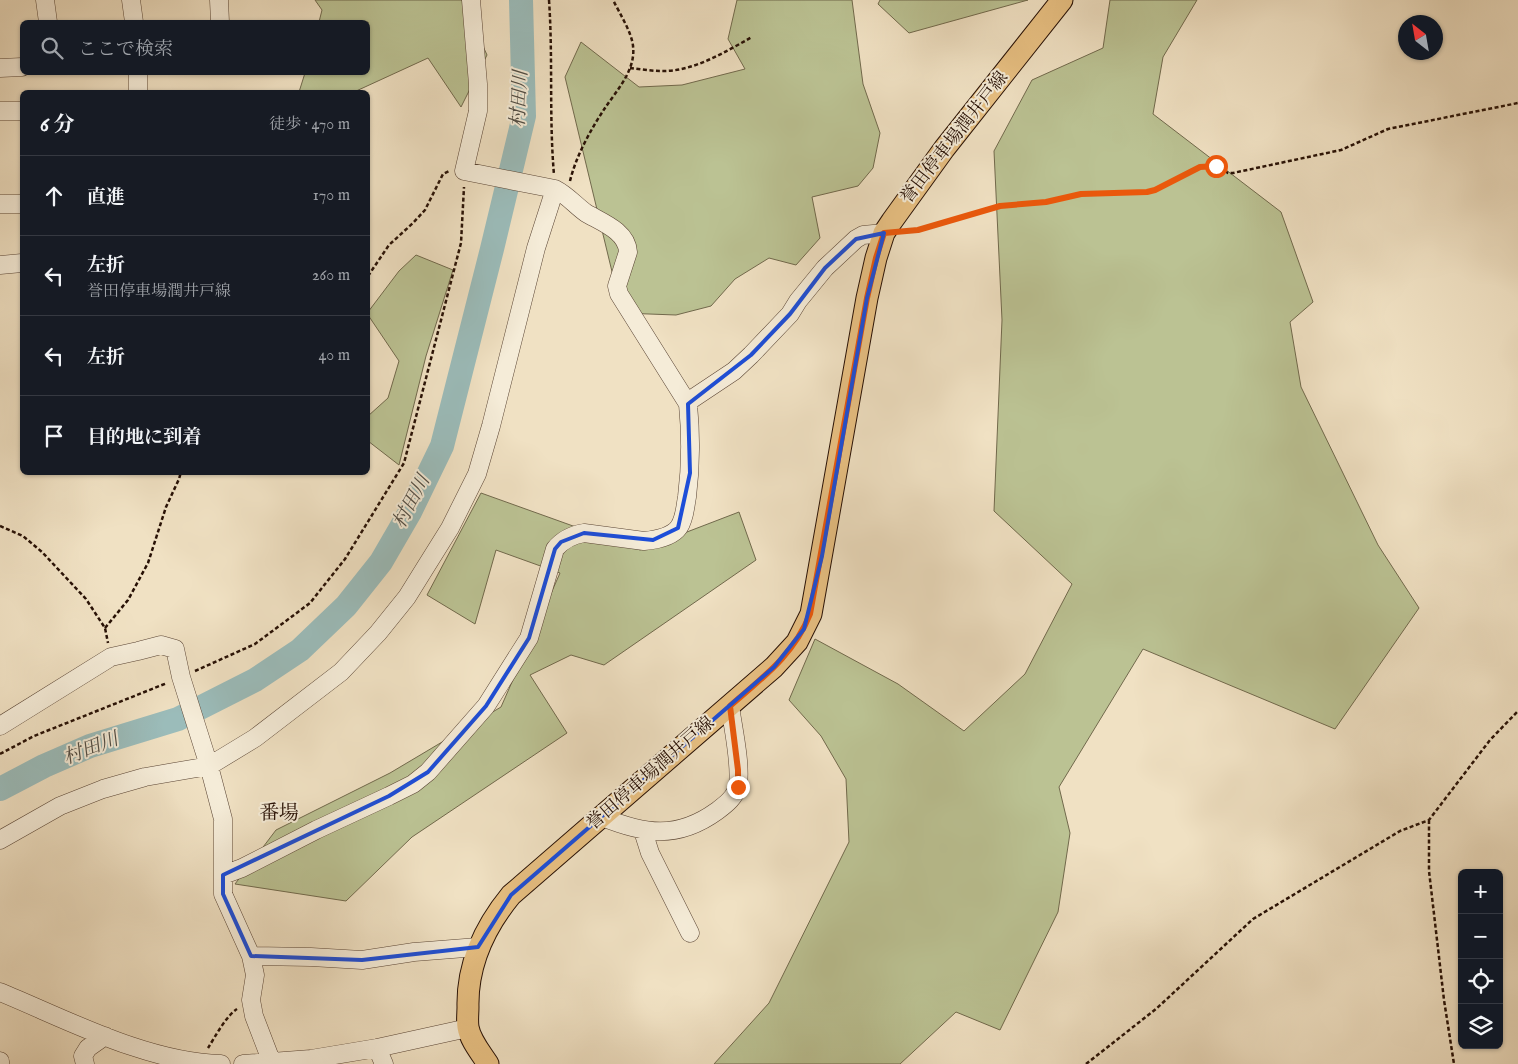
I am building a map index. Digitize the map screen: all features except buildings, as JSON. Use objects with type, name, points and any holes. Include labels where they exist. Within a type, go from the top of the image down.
[{"type":"main road","name":"誉田停車場潤井戸線","points":[[488,1064],[474,1042],[468,1028],[469,977],[478,947],[500,909],[511,895],[774,667],[797,642],[810,614],[867,298],[884,233],[927,172],[1062,0]]},
{"type":"street","points":[[45,0],[48,20]]},
{"type":"street","points":[[131,0],[134,20]]},
{"type":"street","points":[[219,0],[220,20]]},
{"type":"street","points":[[223,875],[242,868],[413,784],[428,772],[486,706],[529,638],[555,549],[561,542],[575,534],[584,532],[644,542],[666,536],[678,528],[684,515],[690,473],[691,437],[688,404],[619,294],[617,286],[628,247],[620,235],[609,226],[585,212],[560,192],[464,171],[478,110],[478,84],[471,0]]},
{"type":"street","points":[[0,68],[20,67]]},
{"type":"street","points":[[138,75],[138,90]]},
{"type":"street","points":[[0,111],[20,111]]},
{"type":"street","points":[[0,840],[60,806],[103,789],[145,777],[209,766],[256,738],[341,672],[378,633],[406,597],[450,528],[477,474],[536,248],[560,192]]},
{"type":"street","points":[[0,204],[20,204]]},
{"type":"street","points":[[688,404],[692,398],[734,371],[751,355],[790,314],[798,301],[825,268],[856,239],[870,234],[884,233]]},
{"type":"street","points":[[0,265],[20,263]]},
{"type":"street","points":[[0,726],[111,656],[138,652],[161,644],[175,649],[181,677],[209,766],[223,819],[223,894],[251,956],[255,975],[251,1000],[260,1063]]},
{"type":"street","points":[[602,817],[643,831],[659,832],[690,826],[707,819],[726,805],[738,787],[738,770],[730,706]]},
{"type":"street","points":[[643,831],[650,853],[690,933]]},
{"type":"street","points":[[251,956],[362,960],[414,952],[478,947]]},
{"type":"street","points":[[0,992],[105,1036],[147,1051],[198,1062],[221,1064]]},
{"type":"street","points":[[242,1064],[311,1059],[377,1048],[468,1028]]},
{"type":"street","points":[[85,1064],[83,1056],[86,1051],[105,1036]]},
{"type":"street","points":[[377,1048],[384,1064]]},
{"type":"path","points":[[549,0],[551,37],[550,134],[560,192]]},
{"type":"path","points":[[560,192],[591,131],[620,88],[630,68],[634,44],[613,0]]},
{"type":"path","points":[[630,68],[662,71],[676,70],[721,55],[752,37]]},
{"type":"path","points":[[884,233],[918,230],[1000,206],[1046,202],[1081,194],[1147,192],[1155,190],[1200,167],[1216,166],[1228,173],[1233,173],[1341,150],[1388,129],[1518,103]]},
{"type":"path","points":[[0,754],[34,736],[181,677],[255,644],[310,602],[345,559],[404,463],[461,243],[464,171],[450,170],[443,174],[425,210],[389,245],[370,273]]},
{"type":"path","points":[[105,628],[128,600],[148,564],[166,507],[180,475]]},
{"type":"path","points":[[0,526],[22,536],[42,552],[86,599],[105,628],[111,656]]},
{"type":"path","points":[[1086,1064],[1156,1009],[1253,920],[1400,831],[1429,820],[1490,740],[1518,711]]},
{"type":"path","points":[[1429,820],[1429,871],[1444,1000],[1454,1064]]},
{"type":"path","points":[[198,1062],[218,1031],[234,1011],[251,1000]]},
{"type":"highlighted area","points":[[884,233],[867,298],[822,556],[804,629],[774,667],[511,895],[478,947],[362,960],[251,956],[223,894],[223,875],[389,796],[428,772],[486,706],[529,638],[555,549],[561,542],[584,533],[653,540],[678,528],[690,473],[688,404],[751,355],[790,314],[825,268],[856,239]]},
{"type":"green space","points":[[315,0],[462,0],[487,55],[461,107],[428,58],[358,90],[300,90],[304,75],[370,75],[370,20],[320,20],[322,10]]},
{"type":"green space","points":[[737,0],[852,0],[863,84],[880,133],[873,168],[858,186],[812,197],[820,238],[796,265],[769,258],[735,279],[711,306],[676,315],[622,313],[565,77],[581,42],[639,87],[682,85],[745,69],[728,39]]},
{"type":"green space","points":[[880,0],[1028,0],[909,33],[878,4]]},
{"type":"green space","points":[[1110,0],[1197,0],[1163,57],[1153,114],[1281,212],[1313,302],[1290,322],[1301,387],[1378,545],[1419,608],[1335,729],[1143,649],[1059,787],[1070,833],[1058,912],[1000,1030],[956,1012],[900,1064],[714,1064],[769,1003],[849,842],[846,779],[821,736],[789,700],[815,639],[898,684],[964,731],[1025,674],[1072,584],[994,511],[1002,320],[994,151],[1032,80],[1103,48]]},
{"type":"green space","points":[[416,255],[453,270],[426,356],[399,465],[370,443],[370,414],[388,398],[399,361],[370,318],[370,309],[399,271]]},
{"type":"green space","points":[[481,493],[640,550],[739,512],[756,560],[604,665],[571,655],[530,675],[567,733],[412,837],[346,901],[235,884],[276,830],[390,773],[501,707],[560,573],[496,550],[475,624],[427,595]]},
{"type":"waterway","name":"村田川","points":[[0,789],[44,766],[90,746],[178,719],[255,680],[300,650],[346,606],[381,562],[410,512],[442,446],[492,249],[524,116],[521,0]]},
{"type":"district","name":"番場","points":[[279,813]]},
{"type":"route","points":[[738,787],[738,770],[730,706],[774,667],[797,642],[810,614],[822,556],[867,298],[884,233],[918,230],[993,207],[1046,202],[1081,194],[1147,192],[1155,190],[1200,167],[1216,166]]}]
